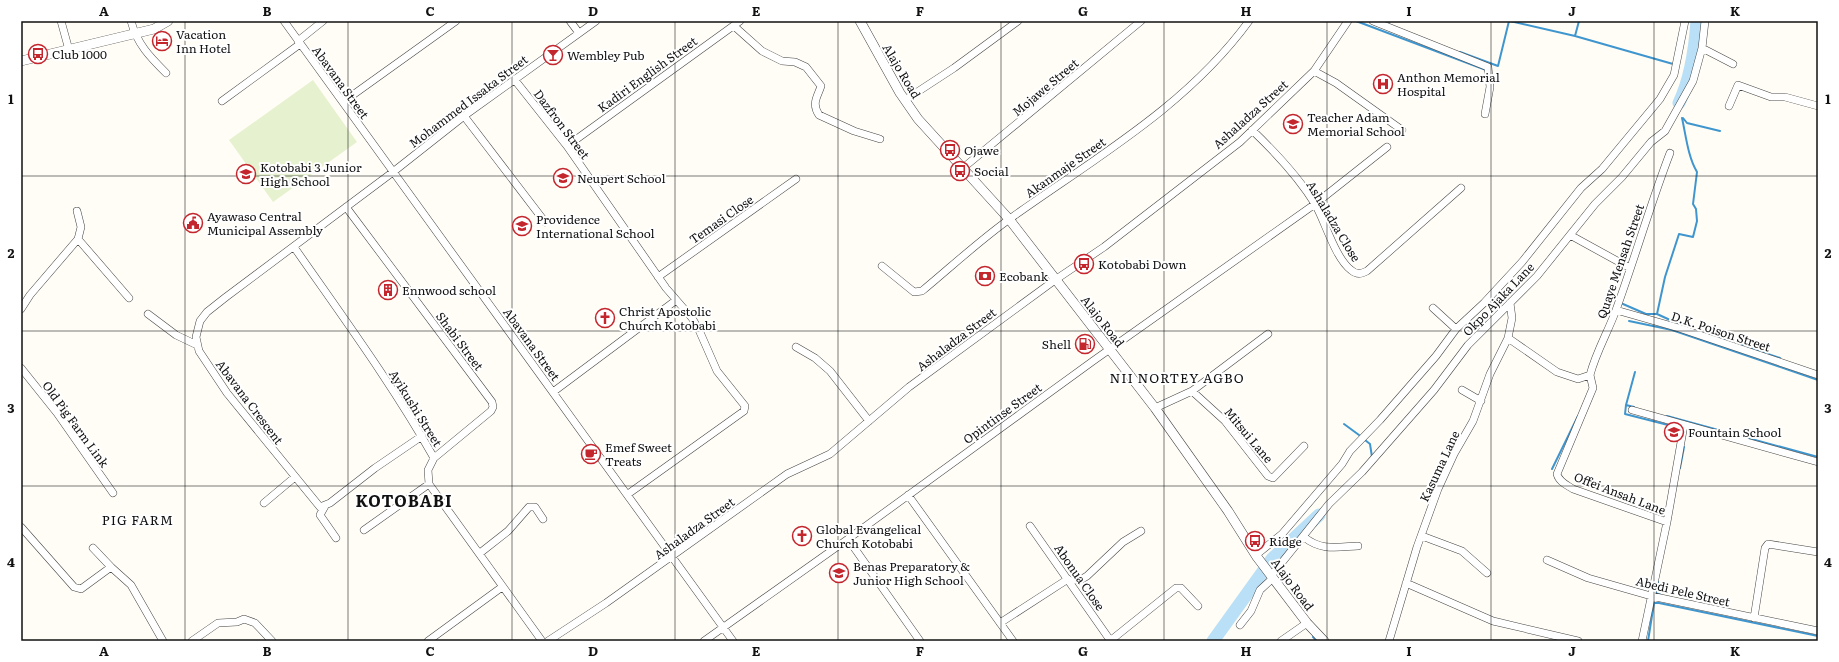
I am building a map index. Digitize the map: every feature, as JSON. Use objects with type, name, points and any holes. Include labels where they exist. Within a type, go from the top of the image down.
[{"type":"street","points":[[61,21],[70,50]]},
{"type":"street","points":[[131,21],[134,34],[143,49],[166,73]]},
{"type":"street","points":[[21,61],[154,29],[168,21]]},
{"type":"street","name":"Abavana Street","points":[[284,21],[733,641]]},
{"type":"street","points":[[222,101],[299,42],[323,21]]},
{"type":"street","points":[[343,102],[456,21]]},
{"type":"street","points":[[570,21],[579,33]]},
{"type":"street","name":"Mohammed Issaka Street","points":[[393,172],[464,116],[596,21]]},
{"type":"street","name":"Kadiri English Street","points":[[567,146],[740,21]]},
{"type":"street","name":"Alajo Road","points":[[860,21],[905,100],[932,137],[963,168],[1009,219],[1155,408],[1228,511],[1256,556],[1307,623],[1324,641]]},
{"type":"street","points":[[905,100],[954,68],[1018,21]]},
{"type":"street","name":"Mojawe Street","points":[[963,168],[1141,21]]},
{"type":"street","name":"Akanmaje Street","points":[[882,266],[914,292],[922,291],[1009,219],[1150,121],[1201,76],[1230,45],[1248,21]]},
{"type":"street","name":"Ashaladza Street","points":[[548,641],[672,557],[787,474],[830,454],[909,387],[1055,280],[1110,242],[1240,142],[1314,71],[1348,21]]},
{"type":"street","points":[[1373,21],[1488,67],[1490,87],[1485,114]]},
{"type":"street","points":[[1256,556],[1282,534],[1342,464],[1350,451],[1380,420],[1436,356],[1456,329],[1522,262],[1581,188],[1602,169],[1660,99],[1674,75],[1685,21]]},
{"type":"street","name":"Okpo Ajaka Lane","points":[[1240,625],[1251,611],[1258,593],[1329,504],[1362,472],[1434,390],[1468,345],[1538,276],[1595,204],[1622,177],[1651,142],[1665,131],[1693,81],[1702,48],[1706,21]]},
{"type":"street","points":[[734,26],[757,48],[782,61],[795,62],[806,66],[820,82],[821,88],[816,95],[819,115],[854,131],[880,138]]},
{"type":"street","points":[[1702,48],[1733,64]]},
{"type":"street","points":[[1314,71],[1336,84],[1402,130]]},
{"type":"street","name":"Dazfron Street","points":[[514,79],[567,146],[675,301],[692,318],[699,330],[717,371],[744,403],[744,411],[628,494]]},
{"type":"street","points":[[1729,106],[1738,86],[1771,97],[1785,97],[1818,106]]},
{"type":"street","points":[[464,116],[546,222]]},
{"type":"street","name":"Ashaladza Close","points":[[1252,130],[1281,158],[1315,204],[1346,265],[1357,274],[1362,274],[1367,271],[1460,188]]},
{"type":"street","name":"Opintinse Street","points":[[704,641],[1315,204],[1387,147]]},
{"type":"street","name":"Quaye Mensah Street","points":[[1590,375],[1616,310],[1670,153]]},
{"type":"street","points":[[148,314],[176,334],[197,345],[197,329],[200,321],[207,312],[393,172]]},
{"type":"street","name":"Temasi Close","points":[[658,277],[796,179]]},
{"type":"street","name":"Shabi Street","points":[[346,207],[492,402],[493,407],[491,411],[434,458]]},
{"type":"street","points":[[21,309],[30,295],[78,239],[81,227],[77,211]]},
{"type":"street","points":[[1570,235],[1630,268]]},
{"type":"street","points":[[78,239],[129,298]]},
{"type":"street","name":"Ayikushi Street","points":[[294,247],[389,383],[422,436],[434,458],[428,470],[429,484]]},
{"type":"street","points":[[553,392],[675,301]]},
{"type":"street","name":"Kasuma Lane","points":[[1389,641],[1406,583],[1438,489],[1457,448],[1474,421],[1490,374],[1508,338],[1512,318],[1510,303]]},
{"type":"street","points":[[1433,308],[1456,329]]},
{"type":"street","name":"D.K. Poison Street","points":[[1616,310],[1679,328],[1818,375]]},
{"type":"street","points":[[1155,408],[1192,391],[1268,334]]},
{"type":"street","points":[[1508,338],[1557,372],[1578,378],[1590,375]]},
{"type":"street","name":"Abavana Crescent","points":[[197,345],[227,393],[320,506],[325,506]]},
{"type":"street","points":[[796,347],[815,358],[830,371],[870,421]]},
{"type":"street","name":"Old Pig Farm Link","points":[[21,368],[57,413],[112,493]]},
{"type":"street","name":"Offei Ansah Lane","points":[[1590,375],[1593,388],[1557,474],[1558,477],[1561,481],[1574,489],[1667,522]]},
{"type":"street","points":[[1462,390],[1481,401]]},
{"type":"street","name":"Mitsui Lane","points":[[1192,391],[1225,421],[1268,476],[1273,478],[1304,446]]},
{"type":"street","points":[[1632,410],[1818,462]]},
{"type":"street","points":[[1642,641],[1667,522],[1684,425]]},
{"type":"street","points":[[336,538],[320,514],[325,506],[375,468],[422,436]]},
{"type":"street","points":[[264,503],[295,477]]},
{"type":"street","points":[[364,530],[429,484],[542,641]]},
{"type":"street","points":[[908,495],[1013,641]]},
{"type":"street","points":[[480,553],[508,531],[529,506],[535,507],[543,519]]},
{"type":"street","name":"Abonua Close","points":[[1030,526],[1110,641]]},
{"type":"street","points":[[21,527],[74,587],[81,589],[111,567]]},
{"type":"street","points":[[1000,622],[1069,580],[1082,579],[1087,576],[1123,542],[1141,531]]},
{"type":"street","points":[[1422,536],[1462,551],[1487,573]]},
{"type":"street","points":[[1304,537],[1314,545],[1323,547],[1358,546]]},
{"type":"street","points":[[848,539],[920,641]]},
{"type":"street","points":[[1754,618],[1765,548],[1768,544],[1818,552]]},
{"type":"street","points":[[93,548],[131,586],[163,641]]},
{"type":"street","name":"Abedi Pele Street","points":[[1547,560],[1588,578],[1651,596],[1818,631]]},
{"type":"street","points":[[1406,583],[1493,621],[1578,641]]},
{"type":"street","points":[[428,641],[502,587]]},
{"type":"street","points":[[1110,641],[1176,588],[1181,588],[1198,606]]},
{"type":"street","points":[[192,641],[218,623],[237,622],[244,619],[255,623],[272,641]]},
{"type":"street","points":[[1281,641],[1307,623]]},
{"type":"green space","points":[[313,80],[357,142],[273,202],[229,140]]},
{"type":"waterway","points":[[1356,21],[1486,70]]},
{"type":"waterway","points":[[1460,52],[1498,66],[1509,21]]},
{"type":"waterway","points":[[1510,21],[1575,36]]},
{"type":"waterway","points":[[1579,21],[1575,36],[1673,64]]},
{"type":"waterway","points":[[1679,103],[1687,84],[1692,63],[1697,21]]},
{"type":"waterway","points":[[1657,314],[1665,277],[1679,234],[1693,237],[1697,221],[1696,209],[1693,204],[1697,172],[1689,153],[1682,118]]},
{"type":"waterway","points":[[1683,118],[1687,123],[1720,131]]},
{"type":"waterway","points":[[1623,304],[1646,314],[1657,314],[1681,325]]},
{"type":"waterway","points":[[1629,321],[1672,330],[1818,380]]},
{"type":"waterway","points":[[1706,333],[1728,341]]},
{"type":"waterway","points":[[1738,344],[1780,358]]},
{"type":"waterway","points":[[1635,372],[1625,414],[1672,426]]},
{"type":"waterway","points":[[1626,405],[1634,407]]},
{"type":"waterway","points":[[1552,469],[1578,416]]},
{"type":"waterway","points":[[1667,416],[1818,457]]},
{"type":"waterway","points":[[1344,424],[1359,435]]},
{"type":"waterway","points":[[1365,440],[1370,444],[1372,457]]},
{"type":"waterway","points":[[1680,468],[1684,447]]},
{"type":"waterway","points":[[1213,641],[1272,559],[1319,515]]},
{"type":"waterway","points":[[1658,582],[1656,593],[1661,595]]},
{"type":"waterway","points":[[1648,641],[1654,603],[1818,636]]},
{"type":"waterway","points":[[1313,637],[1317,641]]},
{"type":"place","name":"Vacation Inn Hotel","points":[[162,41]]},
{"type":"place","name":"Club 1000","points":[[38,54]]},
{"type":"place","name":"Wembley Pub","points":[[553,55]]},
{"type":"place","name":"Anthon Memorial Hospital","points":[[1383,84]]},
{"type":"place","name":"Teacher Adam Memorial School","points":[[1293,124]]},
{"type":"place","name":"Ojawe","points":[[950,150]]},
{"type":"place","name":"Social","points":[[960,171]]},
{"type":"place","name":"Kotobabi 3 Junior High School","points":[[246,174]]},
{"type":"place","name":"Neupert School","points":[[563,178]]},
{"type":"place","name":"Ayawaso Central Municipal Assembly","points":[[193,223]]},
{"type":"place","name":"Providence International School","points":[[522,226]]},
{"type":"place","name":"Kotobabi Down","points":[[1084,264]]},
{"type":"place","name":"Ecobank","points":[[985,276]]},
{"type":"place","name":"Ennwood school","points":[[388,290]]},
{"type":"place","name":"Christ Apostolic Church Kotobabi","points":[[605,318]]},
{"type":"place","name":"Shell","points":[[1085,344]]},
{"type":"place","name":"Fountain School","points":[[1674,432]]},
{"type":"place","name":"Emef Sweet Treats","points":[[591,454]]},
{"type":"place","name":"Global Evangelical Church Kotobabi","points":[[802,536]]},
{"type":"place","name":"Ridge","points":[[1255,541]]},
{"type":"place","name":"Benas Preparatory & Junior High School","points":[[839,573]]},
{"type":"district","name":"NII NORTEY AGBO","points":[[1177,377]]},
{"type":"district","name":"KOTOBABI","points":[[404,500]]},
{"type":"district","name":"PIG FARM","points":[[138,519]]}]
